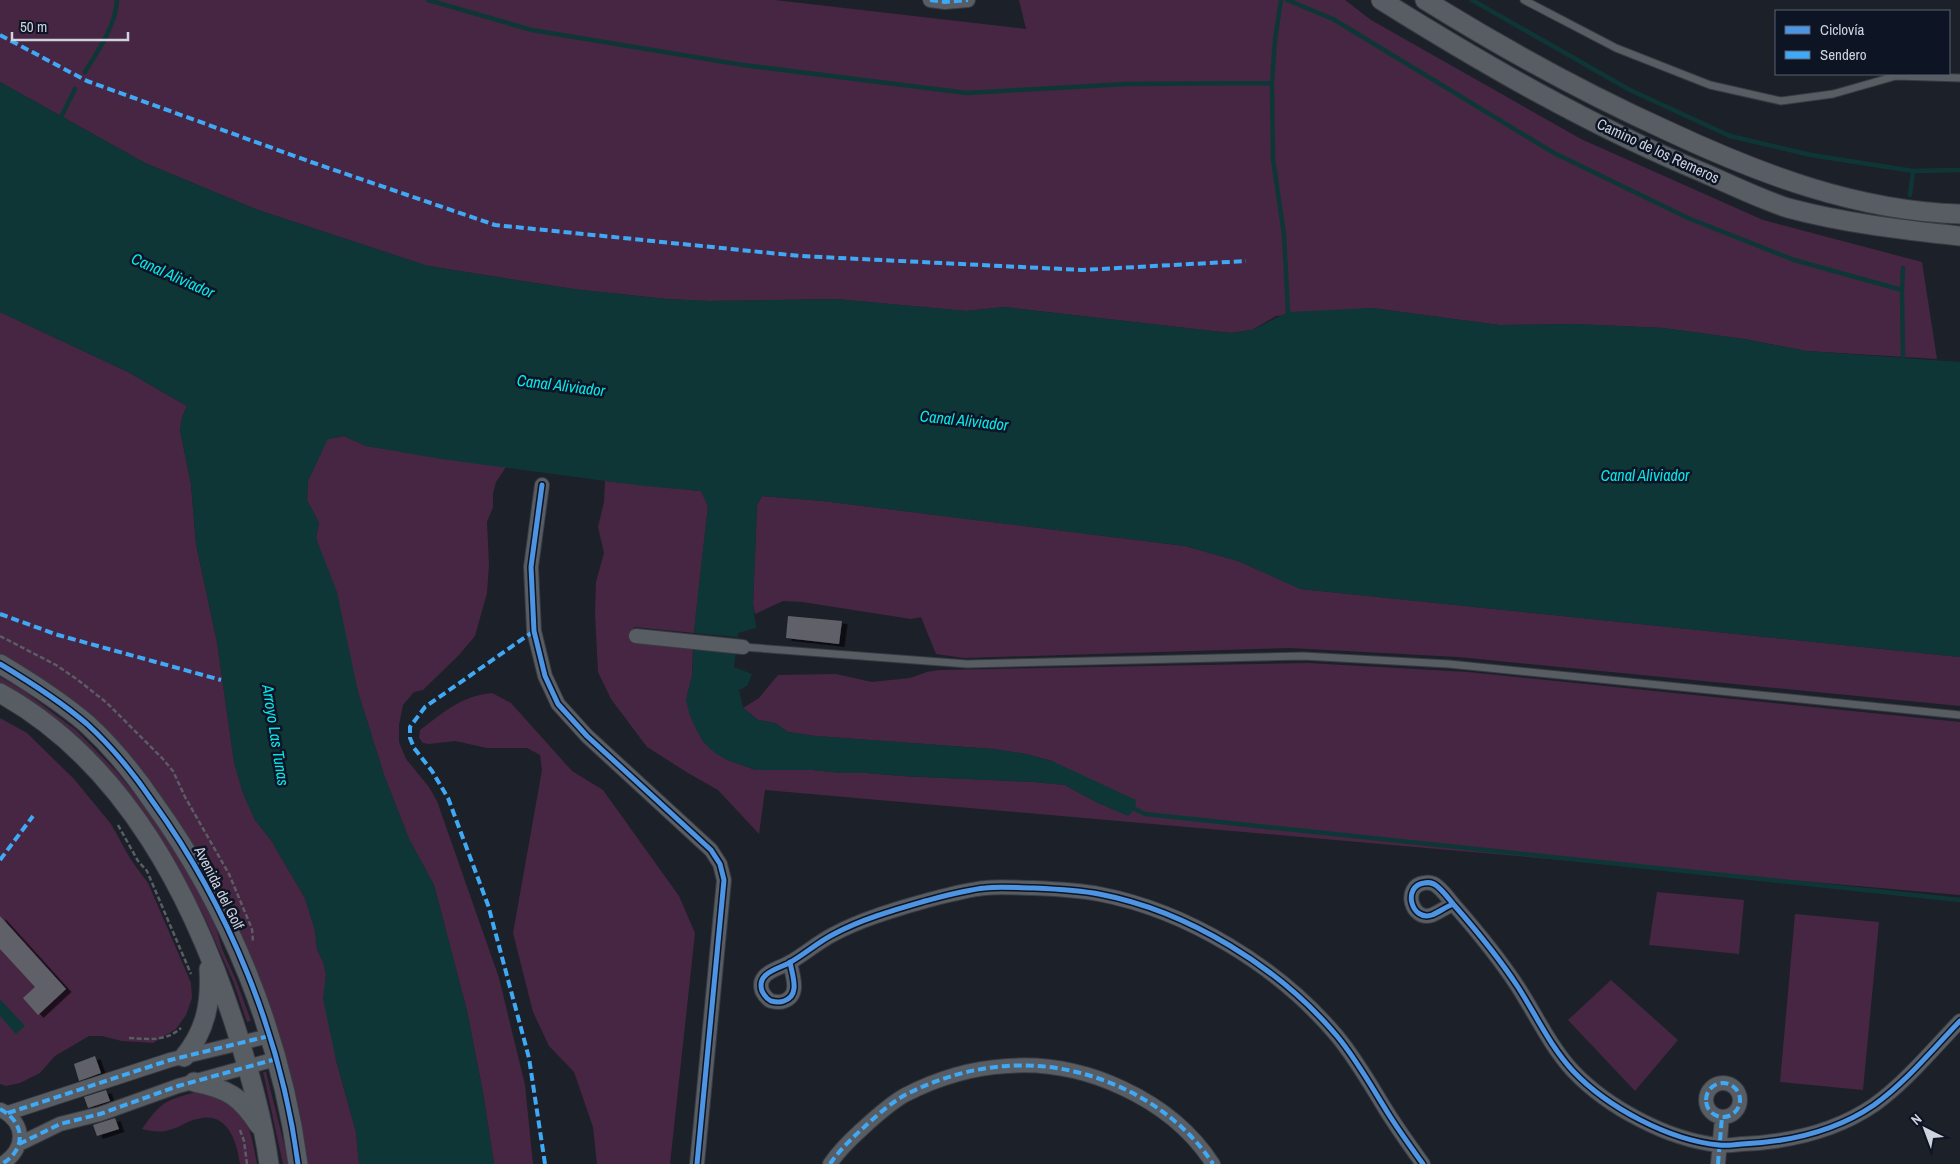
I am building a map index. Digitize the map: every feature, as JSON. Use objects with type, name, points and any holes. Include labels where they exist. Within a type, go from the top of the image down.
[{"type":"street","points":[[930,0],[946,2],[968,0]]},
{"type":"street","name":"Camino de los Remeros","points":[[1381,0],[1478,60],[1561,105],[1666,157],[1745,191],[1788,207],[1842,219],[1903,230],[1960,236]]},
{"type":"street","name":"Camino de los Remeros","points":[[1426,0],[1490,40],[1573,85],[1607,103],[1709,150],[1801,186],[1858,201],[1905,209],[1960,214]]},
{"type":"street","points":[[542,485],[531,576],[534,631],[545,676],[558,704],[587,736],[711,850],[720,864],[724,880],[697,1164]]},
{"type":"street","points":[[636,636],[743,647]]},
{"type":"street","name":"Avenida del Golf","points":[[0,664],[58,701],[88,725],[138,779],[189,855],[207,886],[255,995],[276,1059],[287,1104],[298,1164]]},
{"type":"street","points":[[0,693],[36,716],[102,774],[135,816],[163,860],[184,899],[207,950],[228,1005],[259,1111],[269,1164]]},
{"type":"street","points":[[790,962],[834,934],[864,920],[950,894],[985,888],[1077,891],[1100,895],[1162,912],[1250,958],[1275,977],[1320,1017],[1356,1060],[1400,1132],[1423,1164]]},
{"type":"street","points":[[1453,904],[1469,921],[1510,976],[1537,1022],[1572,1070],[1605,1100],[1659,1128],[1697,1141],[1720,1145],[1779,1141],[1828,1128],[1851,1118],[1893,1091],[1960,1021]]},
{"type":"street","points":[[184,1057],[195,1042],[204,1020],[210,993],[207,950]]},
{"type":"street","points":[[16,1153],[18,1127],[4,1111],[184,1057],[269,1036]]},
{"type":"street","points":[[2,1164],[60,1124],[100,1114],[178,1086],[276,1059]]},
{"type":"street","points":[[830,1164],[852,1138],[875,1117],[904,1096],[956,1075],[1007,1066],[1035,1066],[1065,1070],[1104,1080],[1132,1093],[1178,1123],[1196,1141],[1213,1164]]},
{"type":"street","points":[[194,1082],[213,1086],[238,1098],[263,1132]]},
{"type":"street","points":[[1718,1164],[1722,1117]]},
{"type":"lane","points":[[1524,0],[1616,48],[1710,85],[1781,101],[1834,94],[1896,76],[1960,78]]},
{"type":"lane","points":[[743,647],[967,664],[1312,656],[1449,664],[1960,715]]},
{"type":"path","points":[[116,823],[138,861],[147,871],[192,978]]},
{"type":"path","points":[[129,1038],[164,1039],[175,1034],[185,1024]]},
{"type":"path","points":[[238,1126],[244,1141],[247,1164]]},
{"type":"shaded area","points":[[0,0],[775,0],[1026,29],[1019,0],[1345,0],[1371,20],[1581,139],[1763,220],[1922,262],[1937,359],[1806,351],[1744,339],[1663,328],[1575,324],[1499,325],[1372,308],[1276,316],[1252,330],[1230,333],[1004,307],[966,311],[836,299],[709,301],[666,299],[573,289],[428,266],[258,210],[145,163],[0,82]]},
{"type":"shaded area","points":[[0,312],[128,372],[187,406],[180,430],[191,484],[196,544],[217,642],[234,762],[243,793],[255,820],[271,840],[305,898],[315,930],[317,949],[324,964],[326,975],[325,985],[336,1060],[356,1132],[359,1164],[308,1164],[291,1082],[277,1032],[243,939],[210,874],[187,835],[141,773],[0,657]]},
{"type":"shaded area","points":[[344,436],[366,446],[506,467],[496,482],[493,493],[493,507],[487,522],[489,565],[487,593],[475,636],[459,655],[423,690],[414,692],[403,705],[399,725],[399,742],[406,759],[429,787],[437,801],[499,978],[525,1085],[533,1164],[494,1164],[483,1093],[467,1011],[434,885],[409,839],[384,775],[358,692],[325,564],[316,538],[319,523],[307,500],[308,481],[327,439]]},
{"type":"shaded area","points":[[605,481],[701,491],[708,506],[694,633],[634,627],[632,642],[693,649],[692,676],[686,700],[727,760],[756,770],[813,770],[1065,785],[1098,803],[1128,815],[1052,761],[1026,754],[993,749],[815,736],[788,732],[775,723],[758,720],[743,708],[759,698],[778,675],[836,674],[872,682],[910,678],[939,670],[1308,663],[1468,672],[1960,722],[1960,895],[765,790],[759,834],[718,790],[647,747],[611,699],[598,672],[595,613],[596,582],[604,553],[598,527],[604,502]]},
{"type":"shaded area","points":[[762,496],[823,501],[1185,546],[1238,561],[1301,589],[1960,657],[1960,706],[1458,657],[1290,648],[964,658],[936,654],[921,617],[911,619],[802,602],[783,601],[755,614],[753,604],[757,505]]},
{"type":"shaded area","points":[[0,677],[24,691],[76,730],[117,772],[153,817],[211,909],[222,949],[251,1021],[247,1022],[233,981],[203,914],[147,822],[0,687]]},
{"type":"shaded area","points":[[492,693],[511,703],[572,771],[603,790],[679,896],[695,933],[670,1164],[597,1164],[593,1127],[574,1072],[549,1046],[533,1012],[513,933],[542,770],[540,755],[527,748],[487,748],[455,741],[429,744],[423,743],[419,738],[420,730],[453,706],[471,698]]},
{"type":"shaded area","points":[[0,718],[27,733],[74,779],[111,824],[131,860],[148,883],[191,983],[192,998],[186,1015],[176,1029],[153,1043],[89,1036],[55,1056],[40,1073],[20,1083],[6,1086],[0,1084]]},
{"type":"shaded area","points":[[1657,892],[1744,900],[1739,954],[1649,945]]},
{"type":"shaded area","points":[[1795,914],[1879,922],[1863,1090],[1780,1082]]},
{"type":"shaded area","points":[[1611,980],[1678,1040],[1635,1091],[1568,1020]]},
{"type":"shaded area","points":[[263,1072],[266,1072],[289,1164],[283,1164]]},
{"type":"shaded area","points":[[200,1091],[223,1098],[239,1110],[251,1135],[257,1164],[240,1164],[233,1137],[223,1123],[216,1119],[207,1117],[197,1119],[173,1129],[162,1131],[142,1129],[155,1112],[166,1102]]},
{"type":"water","name":"Canal Aliviador","points":[[0,82],[145,163],[258,210],[428,266],[573,289],[666,299],[709,301],[836,299],[966,311],[1004,307],[1230,333],[1252,330],[1288,312],[1372,308],[1499,325],[1575,324],[1663,328],[1744,339],[1806,351],[1960,362],[1960,657],[1300,589],[1238,561],[1185,546],[823,501],[762,496],[757,505],[753,604],[756,628],[738,633],[734,667],[752,674],[747,686],[739,690],[743,708],[758,720],[775,723],[788,732],[815,736],[993,749],[1026,754],[1052,761],[1136,800],[1135,809],[1128,816],[1098,803],[1065,785],[813,770],[756,770],[727,760],[715,753],[704,743],[690,716],[686,700],[692,676],[695,620],[708,506],[701,491],[644,486],[441,459],[366,446],[344,436],[328,439],[308,481],[307,500],[319,523],[316,538],[337,592],[358,692],[384,775],[409,839],[434,885],[467,1011],[483,1093],[494,1164],[359,1164],[356,1132],[336,1060],[323,999],[326,975],[324,964],[317,949],[315,930],[305,898],[271,840],[255,820],[243,793],[234,762],[217,642],[196,544],[191,484],[180,430],[187,406],[128,372],[0,312]]},
{"type":"water","points":[[0,999],[25,1026],[16,1034],[0,1016]]},
{"type":"pier","points":[[694,633],[737,637],[735,653],[693,649]]},
{"type":"building","points":[[788,616],[842,621],[839,644],[786,638]]},
{"type":"building","points":[[0,916],[66,989],[38,1015],[23,998],[35,987],[0,949]]},
{"type":"building","points":[[95,1056],[101,1073],[79,1081],[74,1064]]},
{"type":"building","points":[[106,1090],[110,1101],[88,1108],[84,1097]]},
{"type":"building","points":[[115,1118],[119,1129],[97,1136],[93,1125]]},
{"type":"waterway","points":[[85,72],[101,47],[110,28],[117,0]]},
{"type":"waterway","points":[[428,0],[532,30],[743,65],[967,93],[1126,84],[1272,83]]},
{"type":"waterway","points":[[1281,0],[1275,40],[1272,83],[1273,159],[1284,235],[1288,312]]},
{"type":"waterway","points":[[1287,0],[1333,19],[1554,153],[1688,218],[1794,260],[1902,290],[1903,357]]},
{"type":"waterway","points":[[1472,0],[1630,90],[1730,136],[1811,155],[1913,171],[1960,170]]},
{"type":"waterway","points":[[61,117],[75,89]]},
{"type":"waterway","points":[[1910,195],[1913,171]]},
{"type":"waterway","points":[[1902,290],[1903,268]]},
{"type":"waterway","points":[[1135,809],[1145,814],[1960,900]]},
{"type":"marked path","points":[[930,0],[945,2],[968,0]]},
{"type":"marked path","points":[[0,35],[87,81],[311,162],[495,225],[800,256],[1082,270],[1246,261]]},
{"type":"marked path","points":[[0,614],[58,635],[221,680]]},
{"type":"marked path","points":[[534,631],[425,707],[410,727],[410,738],[414,748],[432,771],[448,798],[488,905],[529,1058],[545,1164]]},
{"type":"marked path","points":[[0,860],[33,816]]},
{"type":"marked path","points":[[8,1113],[170,1060],[269,1036]]},
{"type":"marked path","points":[[19,1144],[60,1124],[100,1114],[178,1086],[276,1059]]},
{"type":"marked path","points":[[830,1164],[848,1142],[876,1116],[905,1095],[954,1075],[1007,1066],[1036,1066],[1066,1070],[1095,1077],[1123,1088],[1150,1103],[1174,1120],[1195,1141],[1213,1164]]},
{"type":"marked path","points":[[1723,1083],[1735,1088],[1740,1100],[1735,1112],[1723,1117],[1711,1112],[1706,1100],[1711,1088],[1723,1083]]},
{"type":"marked path","points":[[0,1109],[14,1121],[20,1136],[16,1151],[2,1164]]},
{"type":"marked path","points":[[1718,1164],[1722,1117]]},
{"type":"cycle path","points":[[542,485],[531,567],[534,631],[545,676],[558,704],[587,736],[711,850],[720,864],[724,880],[697,1164]]},
{"type":"cycle path","points":[[0,664],[56,700],[87,724],[114,751],[138,781],[180,842],[228,929],[248,974],[265,1020],[279,1068],[298,1164]]},
{"type":"cycle path","points":[[1453,904],[1432,915],[1425,916],[1414,909],[1411,896],[1413,890],[1424,883],[1433,884],[1442,891],[1479,934],[1495,955],[1518,987],[1557,1051],[1573,1071],[1587,1084],[1603,1097],[1640,1120],[1659,1129],[1699,1142],[1727,1145],[1777,1141],[1811,1134],[1844,1122],[1886,1096],[1960,1021]]},
{"type":"cycle path","points":[[790,962],[791,967],[794,984],[792,994],[782,1002],[771,1001],[762,991],[761,985],[762,980],[769,972],[789,963],[795,959],[801,956],[822,941],[845,929],[878,915],[925,901],[970,890],[1003,887],[1083,892],[1132,902],[1198,928],[1260,965],[1288,987],[1314,1011],[1344,1045],[1423,1164]]},
{"type":"water label","name":"Arroyo Las Tunas","points":[[276,735]]}]
